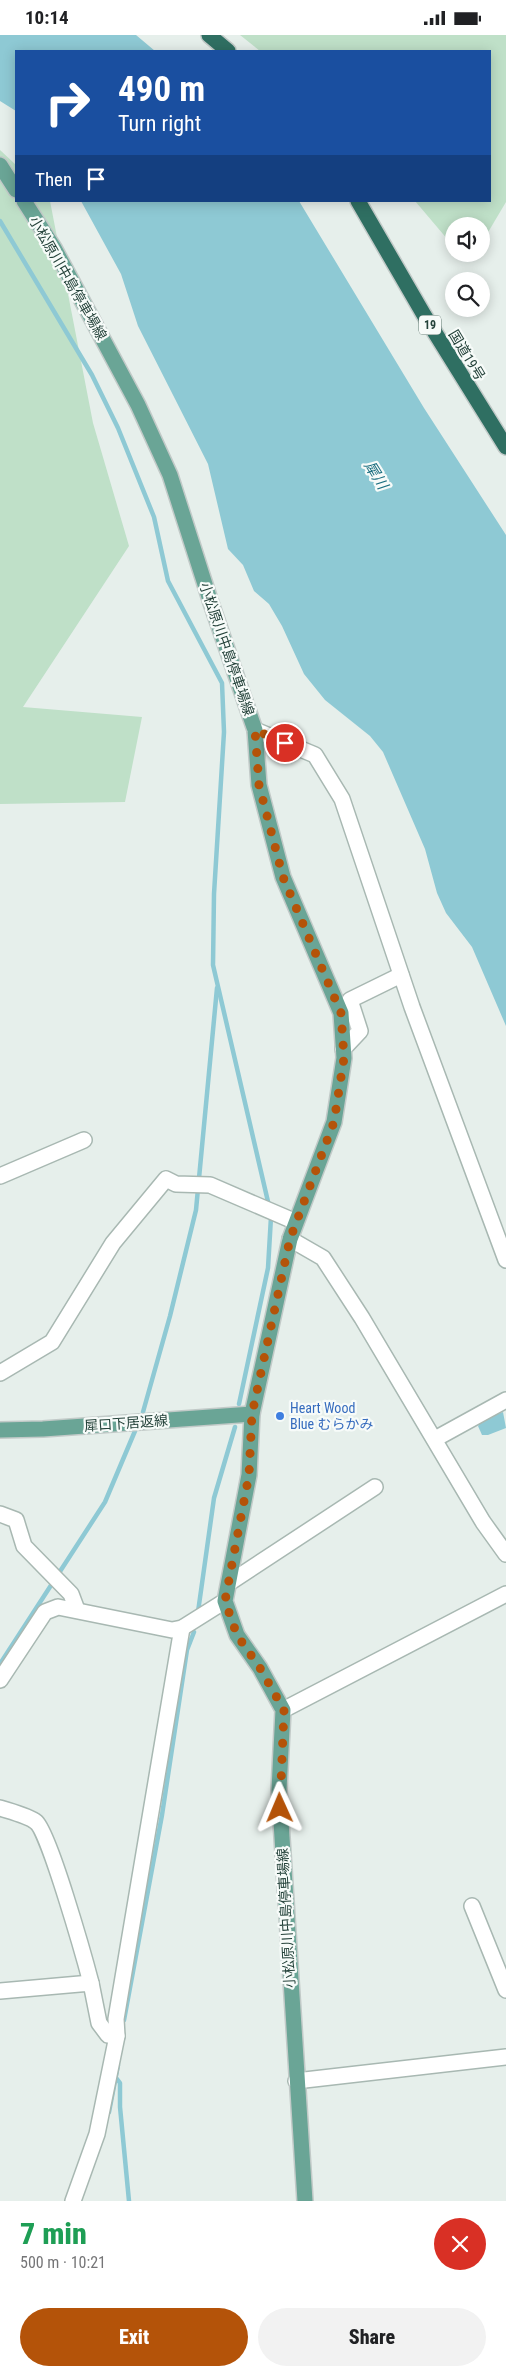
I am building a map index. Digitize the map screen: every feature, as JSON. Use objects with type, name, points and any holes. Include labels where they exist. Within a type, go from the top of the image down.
[{"type":"highway","points":[[209,35],[227,50]]},
{"type":"highway","name":"国道19号","points":[[359,202],[424,315],[506,447]]},
{"type":"main road","points":[[0,165],[15,188]]},
{"type":"main road","name":"小松原川中島停車場線","points":[[25,202],[54,248],[134,396],[170,475],[211,603],[255,730],[259,785],[283,877],[341,1013],[344,1058],[334,1122],[290,1239],[252,1414],[249,1475],[225,1601]]},
{"type":"main road","name":"犀口下居返線","points":[[0,1430],[43,1429],[252,1414]]},
{"type":"main road","points":[[225,1601],[237,1635],[260,1668],[284,1710]]},
{"type":"main road","name":"小松原川中島停車場線","points":[[284,1710],[279,1790],[305,2201]]},
{"type":"street","points":[[255,730],[316,755],[342,799],[401,975],[506,1260]]},
{"type":"street","points":[[343,1049],[360,1031],[350,1000],[401,975]]},
{"type":"street","points":[[0,1176],[84,1140]]},
{"type":"street","points":[[0,1373],[52,1341],[113,1243],[166,1179],[176,1184],[210,1185],[296,1222]]},
{"type":"street","points":[[290,1239],[323,1259],[362,1318],[483,1522],[506,1554]]},
{"type":"street","points":[[435,1439],[506,1400]]},
{"type":"street","points":[[229,1583],[375,1487]]},
{"type":"street","points":[[0,1514],[16,1520],[24,1546],[70,1594],[77,1610]]},
{"type":"street","points":[[284,1710],[506,1594]]},
{"type":"street","points":[[0,1680],[45,1612],[58,1607],[172,1629],[182,1628],[225,1601]]},
{"type":"street","points":[[73,2201],[97,2134],[117,2036],[116,2019],[182,1628]]},
{"type":"street","points":[[0,1808],[36,1822],[47,1839],[83,1953],[99,2023],[108,2035],[117,2036]]},
{"type":"street","points":[[472,1906],[506,1991]]},
{"type":"street","points":[[0,1991],[90,1983]]},
{"type":"street","points":[[296,2081],[506,2057]]},
{"type":"green space","points":[[240,35],[506,35],[506,202],[490,229],[490,217],[445,217],[445,236],[416,202],[491,202],[491,50],[259,50]]},
{"type":"green space","points":[[0,150],[15,164],[15,202],[50,202],[93,423],[129,546],[23,707],[142,717],[125,802],[0,804]]},
{"type":"water","points":[[0,35],[136,35],[154,50],[15,50],[15,110],[0,101]]},
{"type":"water","name":"犀川","points":[[82,202],[300,202],[424,408],[506,535],[506,1026],[472,947],[446,913],[437,893],[425,849],[383,752],[370,736],[325,700],[304,674],[282,626],[269,604],[254,591],[243,565],[228,549],[208,464],[138,326],[121,274]]},
{"type":"water","points":[[503,1412],[506,1428],[488,1435],[482,1435],[478,1426],[482,1420]]},
{"type":"waterway","points":[[0,221],[92,375],[118,428],[154,517],[168,581],[222,683],[224,732],[214,894],[213,965],[269,1206]]},
{"type":"waterway","points":[[143,1412],[170,1316],[196,1210],[217,988]]},
{"type":"waterway","points":[[239,1404],[268,1268],[271,1217]]},
{"type":"waterway","points":[[198,1612],[214,1498],[235,1427]]},
{"type":"waterway","points":[[0,1664],[105,1502],[135,1431]]},
{"type":"waterway","points":[[124,2020],[162,1815],[187,1650],[194,1632]]},
{"type":"waterway","points":[[109,2112],[118,2065]]},
{"type":"waterway","points":[[117,2079],[120,2083],[120,2107],[129,2201]]},
{"type":"place","name":"Heart Wood Blue むらかみ","points":[[280,1416]]},
{"type":"route","points":[[280,1808],[279,1790],[284,1710],[260,1668],[237,1635],[225,1601],[249,1475],[252,1414],[275,1317],[290,1239],[334,1122],[344,1058],[341,1013],[283,877],[259,785],[255,730],[285,743]]}]
